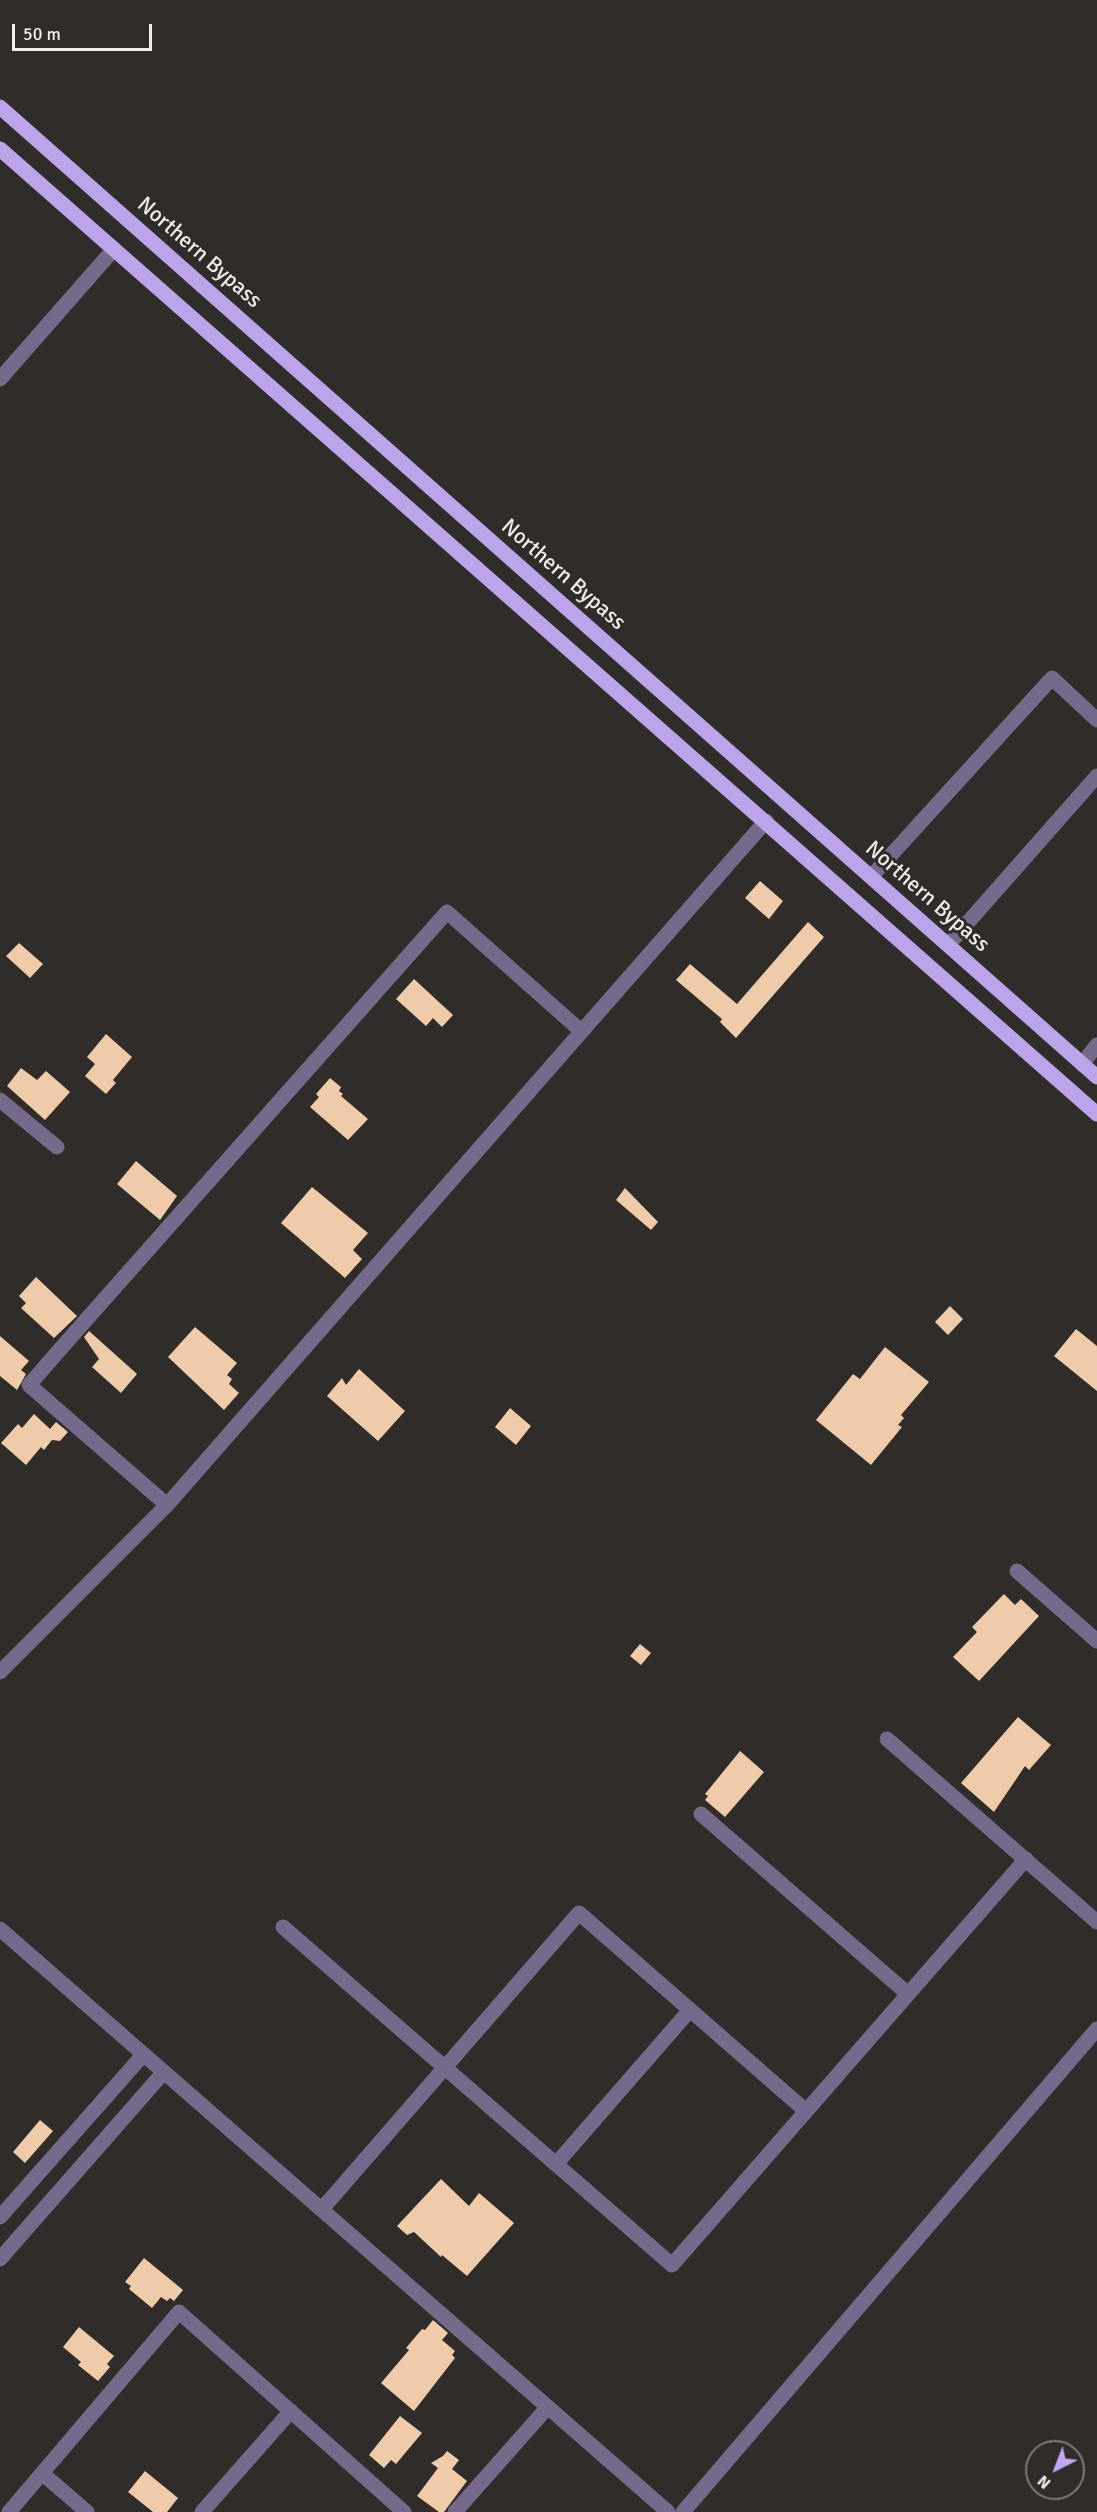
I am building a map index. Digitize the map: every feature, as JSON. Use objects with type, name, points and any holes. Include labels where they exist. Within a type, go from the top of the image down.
[{"type":"main road","name":"Northern Bypass","points":[[0,107],[1097,1077]]},
{"type":"main road","points":[[0,149],[1097,1113]]},
{"type":"street","points":[[0,379],[114,249]]},
{"type":"street","points":[[871,877],[1052,678],[1097,720]]},
{"type":"street","points":[[948,945],[1097,776]]},
{"type":"street","points":[[0,1672],[167,1505],[766,821]]},
{"type":"street","points":[[167,1505],[29,1384],[447,912],[581,1031]]},
{"type":"street","points":[[1082,1064],[1097,1045]]},
{"type":"street","points":[[0,1100],[57,1147]]},
{"type":"street","points":[[1017,1571],[1097,1641]]},
{"type":"street","points":[[887,1738],[1097,1922]]},
{"type":"street","points":[[701,1814],[908,1994]]},
{"type":"street","points":[[283,1927],[672,2265],[1026,1859]]},
{"type":"street","points":[[322,2209],[579,1913],[806,2111]]},
{"type":"street","points":[[0,1929],[668,2512]]},
{"type":"street","points":[[556,2164],[690,2010]]},
{"type":"street","points":[[683,2512],[1097,2029]]},
{"type":"street","points":[[0,2217],[143,2055]]},
{"type":"street","points":[[0,2259],[163,2073]]},
{"type":"street","points":[[9,2512],[179,2312],[404,2512]]},
{"type":"street","points":[[455,2512],[547,2408]]},
{"type":"street","points":[[202,2512],[291,2411]]},
{"type":"street","points":[[43,2474],[87,2512]]},
{"type":"building","points":[[760,881],[783,901],[769,919],[745,898]]},
{"type":"building","points":[[808,922],[824,937],[736,1038],[720,1022],[722,1019],[676,980],[690,964],[737,1004]]},
{"type":"building","points":[[19,943],[43,964],[30,978],[6,956]]},
{"type":"building","points":[[414,979],[453,1015],[442,1027],[433,1018],[426,1026],[396,999]]},
{"type":"building","points":[[106,1034],[132,1057],[113,1080],[116,1083],[106,1094],[85,1076],[95,1064],[87,1057]]},
{"type":"building","points":[[21,1068],[37,1080],[46,1071],[70,1092],[45,1120],[7,1086]]},
{"type":"building","points":[[330,1078],[341,1087],[339,1091],[343,1094],[341,1096],[368,1119],[348,1140],[310,1107],[319,1097],[316,1094]]},
{"type":"building","points":[[136,1161],[177,1196],[160,1220],[117,1184]]},
{"type":"building","points":[[312,1187],[368,1233],[353,1250],[362,1259],[345,1278],[281,1223]]},
{"type":"building","points":[[625,1188],[658,1222],[651,1230],[616,1200]]},
{"type":"building","points":[[36,1277],[77,1316],[54,1338],[21,1308],[26,1303],[19,1296]]},
{"type":"building","points":[[950,1306],[963,1319],[948,1335],[935,1322]]},
{"type":"building","points":[[195,1327],[237,1363],[227,1375],[232,1379],[229,1384],[239,1393],[224,1410],[168,1357]]},
{"type":"building","points":[[1076,1329],[1097,1346],[1097,1391],[1054,1356]]},
{"type":"building","points":[[89,1331],[137,1374],[121,1393],[92,1367],[99,1359],[84,1337]]},
{"type":"building","points":[[0,1336],[29,1361],[21,1370],[26,1374],[17,1390],[0,1376]]},
{"type":"building","points":[[885,1347],[929,1382],[901,1415],[904,1418],[898,1425],[902,1427],[871,1465],[816,1420],[853,1374],[860,1379]]},
{"type":"building","points":[[359,1369],[405,1411],[378,1441],[327,1396],[342,1378],[346,1385]]},
{"type":"building","points":[[510,1408],[531,1426],[516,1445],[495,1427]]},
{"type":"building","points":[[34,1414],[50,1429],[56,1422],[68,1432],[60,1441],[52,1440],[44,1450],[41,1447],[26,1465],[1,1443],[18,1424],[22,1428]]},
{"type":"building","points":[[1004,1594],[1015,1605],[1021,1599],[1039,1616],[979,1681],[953,1657],[977,1632],[972,1627]]},
{"type":"building","points":[[640,1644],[651,1653],[641,1665],[630,1656]]},
{"type":"building","points":[[1018,1717],[1051,1745],[1029,1770],[1025,1766],[994,1812],[961,1783]]},
{"type":"building","points":[[740,1751],[764,1772],[725,1817],[705,1800],[708,1796],[705,1794]]},
{"type":"building","points":[[40,2120],[53,2131],[25,2163],[13,2152]]},
{"type":"building","points":[[441,2179],[469,2206],[479,2193],[514,2223],[467,2276],[442,2255],[441,2257],[414,2232],[407,2235],[397,2226]]},
{"type":"building","points":[[144,2258],[183,2290],[174,2301],[170,2298],[167,2301],[161,2297],[152,2308],[129,2289],[131,2286],[125,2282]]},
{"type":"building","points":[[433,2320],[448,2333],[442,2340],[455,2351],[452,2355],[455,2358],[414,2411],[381,2383],[409,2350],[406,2348]]},
{"type":"building","points":[[79,2327],[114,2356],[107,2364],[110,2367],[98,2381],[78,2365],[81,2362],[63,2347]]},
{"type":"building","points":[[400,2416],[422,2433],[396,2464],[391,2460],[384,2468],[369,2455]]},
{"type":"building","points":[[447,2451],[459,2460],[452,2469],[467,2481],[444,2512],[439,2512],[417,2496],[438,2468],[431,2463]]},
{"type":"building","points":[[145,2471],[178,2498],[167,2512],[153,2512],[128,2492]]}]
